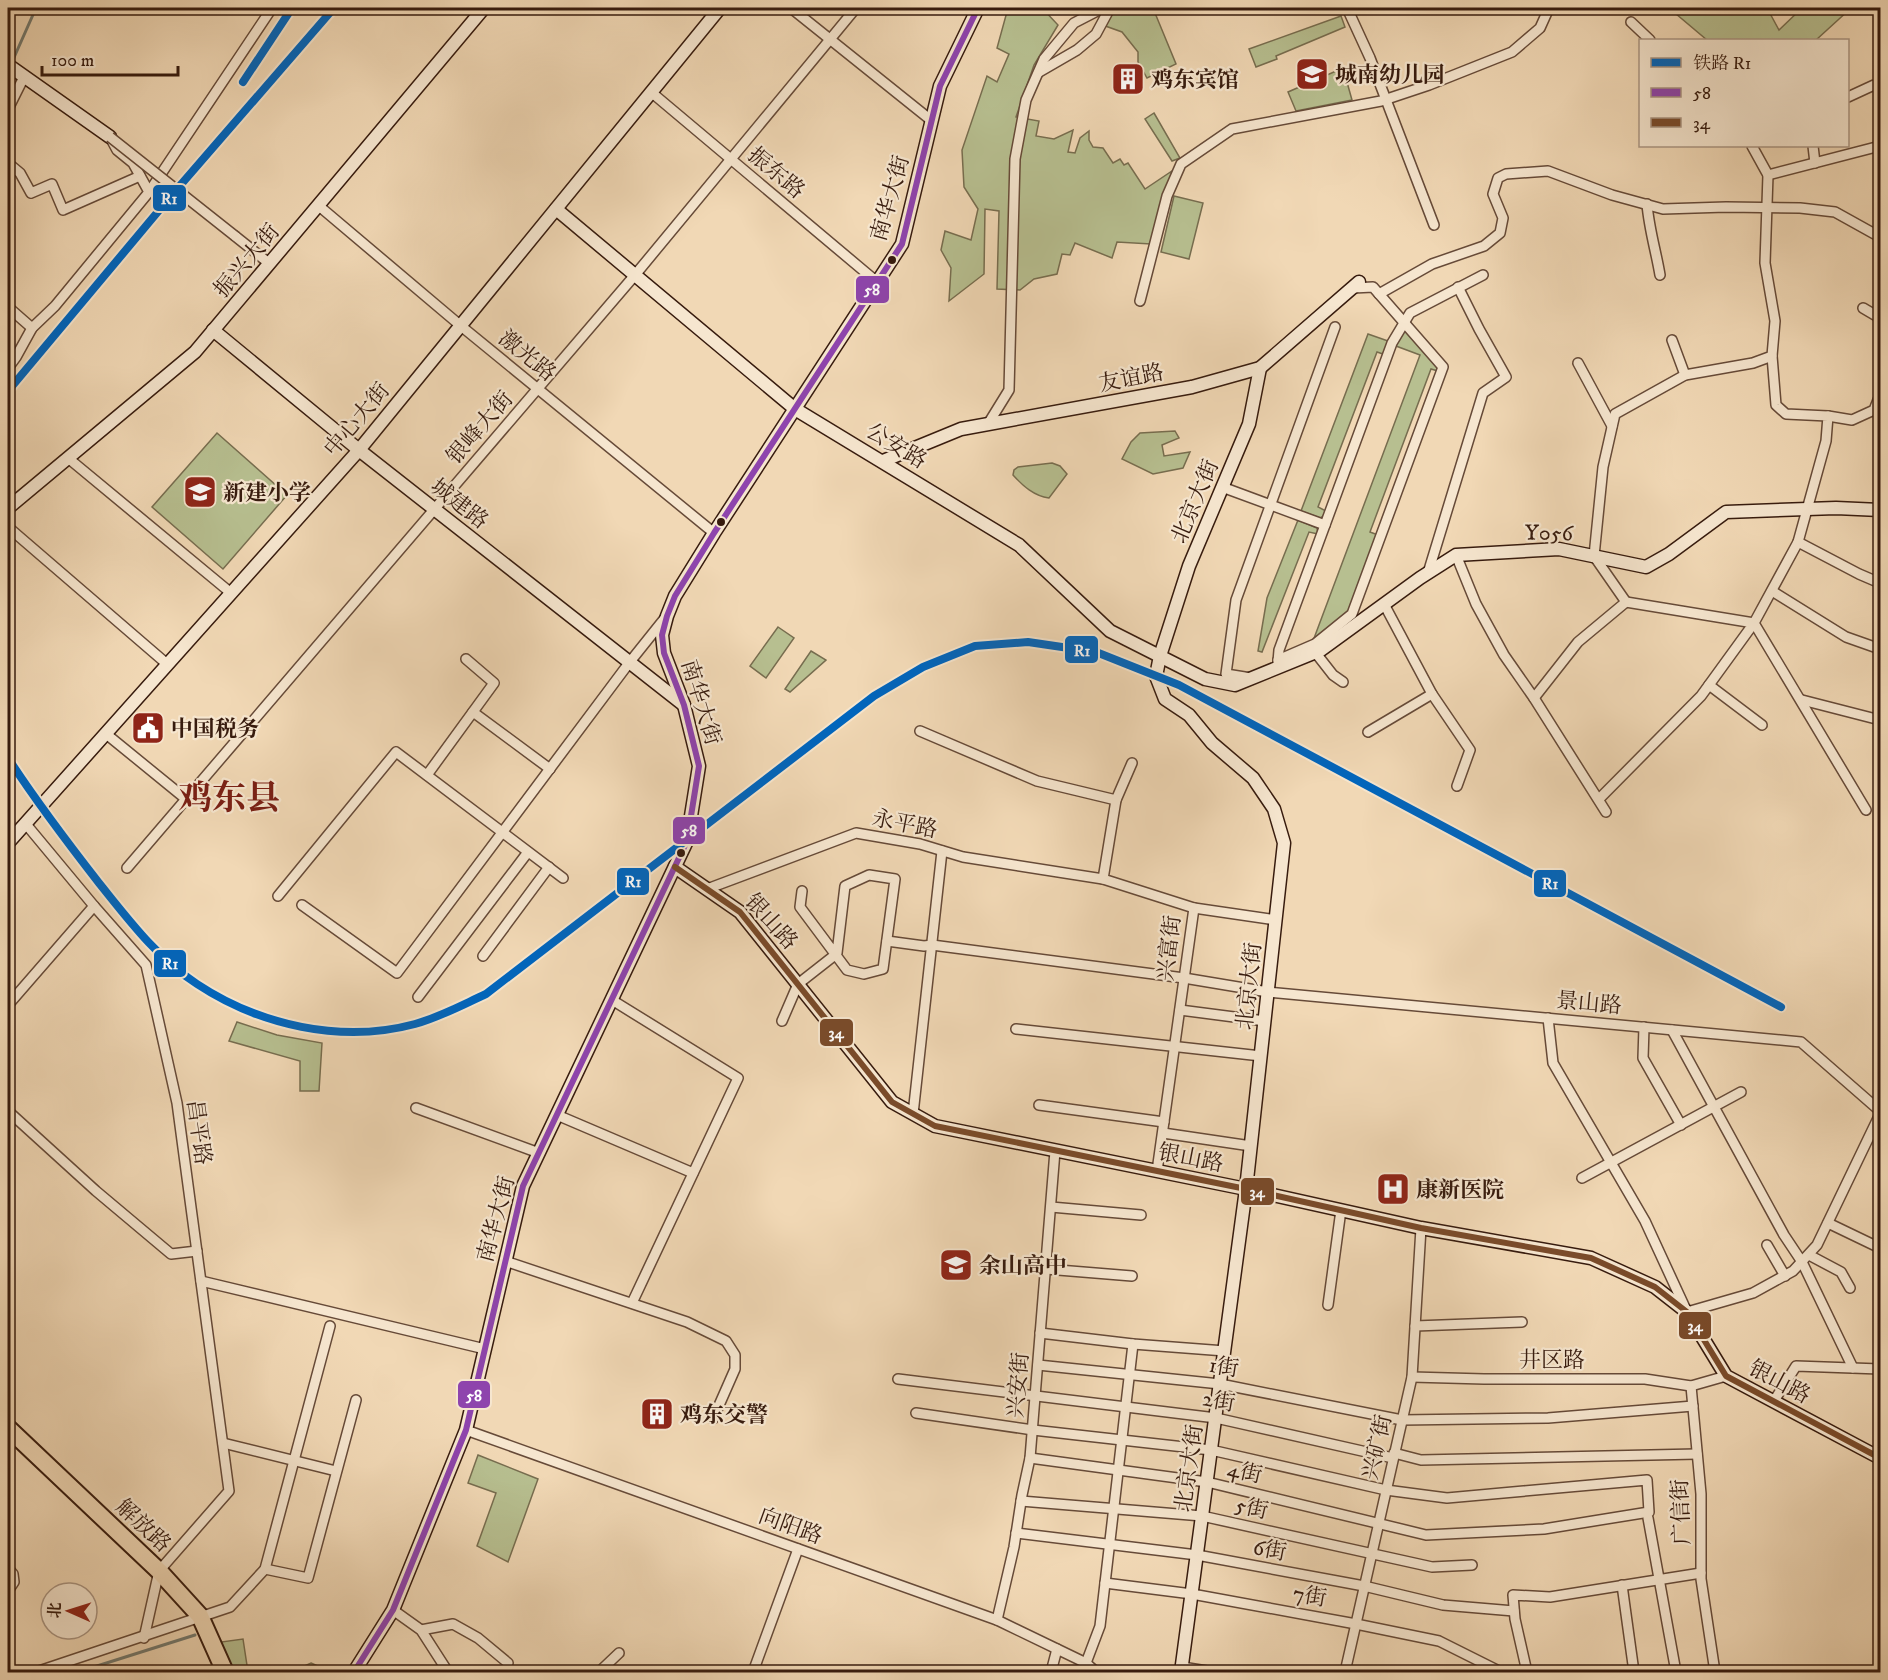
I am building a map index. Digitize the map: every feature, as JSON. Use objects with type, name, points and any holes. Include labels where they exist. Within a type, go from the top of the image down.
[{"type":"highway","name":"解放路","points":[[8,1428],[159,1570],[200,1616],[225,1672]]},
{"type":"street","points":[[8,14],[11,8]]},
{"type":"street","points":[[8,368],[32,328],[55,306],[149,192],[272,8]]},
{"type":"street","name":"振兴大街","points":[[8,508],[195,352],[484,8]]},
{"type":"street","name":"中心大街","points":[[8,843],[358,450],[720,8]]},
{"type":"street","points":[[790,8],[932,121]]},
{"type":"street","name":"银峰大街","points":[[127,868],[635,275],[856,8]]},
{"type":"street","name":"南华大街","points":[[354,1672],[393,1610],[466,1430],[523,1186],[687,841],[699,766],[684,705],[664,653],[662,635],[667,616],[675,596],[714,533],[902,244],[940,86],[978,8]]},
{"type":"street","points":[[988,424],[1009,390],[1015,159],[1026,100],[1044,59],[1074,23],[1103,8]]},
{"type":"street","points":[[1039,72],[1077,50],[1096,34],[1110,8]]},
{"type":"street","points":[[1347,8],[1434,225]]},
{"type":"street","points":[[1140,301],[1167,196],[1181,164],[1232,129],[1385,99],[1429,85],[1512,52],[1540,28],[1549,8]]},
{"type":"street","points":[[1631,22],[1649,39]]},
{"type":"street","points":[[10,67],[110,137],[270,264]]},
{"type":"street","points":[[8,110],[24,76]]},
{"type":"street","points":[[1849,97],[1874,85]]},
{"type":"street","name":"振东路","points":[[651,92],[877,282]]},
{"type":"street","points":[[110,137],[117,150],[133,163],[149,192]]},
{"type":"street","points":[[1768,175],[1881,146]]},
{"type":"street","points":[[1753,147],[1768,175],[1765,263],[1775,321],[1772,356],[1776,405],[1786,414],[1828,416],[1852,420],[1874,410],[1881,395]]},
{"type":"street","points":[[1813,147],[1815,163]]},
{"type":"street","points":[[8,163],[21,173],[31,193],[52,184],[63,210],[140,176]]},
{"type":"street","points":[[1379,294],[1432,264],[1484,246],[1500,233],[1503,218],[1492,194],[1498,178],[1506,174],[1548,171],[1612,195],[1663,209],[1766,207],[1835,212],[1881,237]]},
{"type":"street","points":[[1647,204],[1649,229],[1656,250],[1660,275]]},
{"type":"street","name":"激光路","points":[[319,206],[461,326],[714,533]]},
{"type":"street","name":"公安路","points":[[556,209],[795,409],[1019,545],[1110,631],[1205,679],[1234,685]]},
{"type":"street","points":[[1278,664],[1279,650],[1392,343],[1403,322],[1410,313],[1483,275]]},
{"type":"street","points":[[1278,664],[1315,644],[1352,614],[1443,367],[1373,287],[1356,285]]},
{"type":"street","name":"友谊路","points":[[883,461],[961,429],[1192,387],[1260,368],[1356,285]]},
{"type":"street","points":[[1428,573],[1483,393],[1506,377],[1458,287]]},
{"type":"street","points":[[8,307],[32,328]]},
{"type":"street","points":[[1863,308],[1881,318]]},
{"type":"street","points":[[1251,678],[1226,674],[1236,600],[1335,327]]},
{"type":"street","name":"城建路","points":[[213,330],[358,450],[684,705]]},
{"type":"street","points":[[1672,340],[1685,375]]},
{"type":"street","points":[[1772,356],[1753,363],[1685,375],[1615,414],[1603,467],[1594,555],[1626,602],[1754,623],[1866,810]]},
{"type":"street","points":[[1578,363],[1612,426]]},
{"type":"street","name":"北京大街","points":[[1182,1670],[1246,1189],[1284,843],[1274,809],[1253,778],[1212,743],[1189,715],[1165,699],[1156,676],[1160,656],[1189,566],[1249,424],[1260,368]]},
{"type":"street","points":[[1599,799],[1701,696],[1754,623],[1798,542],[1826,441],[1828,416]]},
{"type":"street","points":[[68,458],[231,593]]},
{"type":"street","points":[[1222,487],[1325,525]]},
{"type":"street","name":"Y056","points":[[1234,685],[1278,664],[1315,652],[1456,555],[1559,549],[1646,567],[1669,554],[1726,512],[1809,509],[1881,510]]},
{"type":"street","points":[[8,526],[167,664]]},
{"type":"street","points":[[1798,542],[1881,583]]},
{"type":"street","points":[[1456,555],[1476,604],[1504,655],[1606,812]]},
{"type":"street","points":[[1772,591],[1846,637],[1881,649]]},
{"type":"street","points":[[1534,698],[1578,642],[1626,602]]},
{"type":"street","points":[[1384,604],[1432,694],[1470,750],[1457,786]]},
{"type":"street","points":[[302,905],[397,973],[629,663],[667,616]]},
{"type":"street","points":[[1315,652],[1333,675],[1343,682]]},
{"type":"street","points":[[427,775],[495,683],[466,659]]},
{"type":"street","points":[[1709,685],[1762,725]]},
{"type":"street","points":[[1368,732],[1432,694]]},
{"type":"street","points":[[1802,700],[1881,720]]},
{"type":"street","points":[[473,712],[550,769]]},
{"type":"street","points":[[920,731],[1037,781],[1116,800]]},
{"type":"street","points":[[105,733],[186,799]]},
{"type":"street","points":[[278,896],[396,752],[563,878]]},
{"type":"street","points":[[1103,879],[1116,800],[1132,763]]},
{"type":"street","name":"昌平路","points":[[25,823],[146,965],[177,1103],[228,1491],[159,1570]]},
{"type":"street","name":"永平路","points":[[707,889],[856,833],[920,844],[963,857],[1103,879]]},
{"type":"street","points":[[913,1114],[942,851]]},
{"type":"street","points":[[418,997],[528,852]]},
{"type":"street","points":[[483,956],[549,867]]},
{"type":"street","name":"银山路","points":[[675,867],[740,912],[892,1102],[935,1126],[1246,1189],[1421,1228],[1592,1258],[1655,1287],[1687,1312],[1726,1376],[1881,1458]]},
{"type":"street","points":[[782,1021],[798,984],[835,955],[837,953],[845,886],[869,875],[895,879],[883,969],[864,974],[847,970],[835,955],[800,907],[802,891]]},
{"type":"street","name":"兴富街","points":[[1103,879],[1194,908],[1157,1171]]},
{"type":"street","points":[[8,1005],[94,906]]},
{"type":"street","points":[[1194,908],[1276,920]]},
{"type":"street","name":"景山路","points":[[887,941],[1184,978],[1268,992],[1801,1042],[1881,1113]]},
{"type":"street","points":[[612,1000],[738,1078],[632,1303]]},
{"type":"street","points":[[1180,1010],[1265,1021]]},
{"type":"street","points":[[1548,1018],[1553,1063],[1645,1221],[1687,1312],[1753,1293],[1793,1271],[1802,1262],[1817,1245],[1881,1113]]},
{"type":"street","points":[[1644,1027],[1643,1058],[1681,1125]]},
{"type":"street","points":[[1016,1029],[1261,1056]]},
{"type":"street","points":[[1672,1030],[1784,1235],[1802,1262],[1853,1368]]},
{"type":"street","points":[[1582,1178],[1741,1092]]},
{"type":"street","points":[[1039,1105],[1164,1122]]},
{"type":"street","points":[[416,1108],[539,1153]]},
{"type":"street","points":[[8,1111],[96,1191],[171,1254],[197,1251]]},
{"type":"street","points":[[557,1115],[693,1173]]},
{"type":"street","points":[[1163,1133],[1251,1146]]},
{"type":"street","name":"兴安街","points":[[997,1620],[1030,1458],[1055,1151]]},
{"type":"street","points":[[1051,1207],[1141,1215]]},
{"type":"street","points":[[1328,1305],[1341,1210]]},
{"type":"street","points":[[1828,1223],[1881,1248]]},
{"type":"street","name":"兴矿街","points":[[1345,1672],[1412,1377],[1421,1228]]},
{"type":"street","points":[[1767,1245],[1785,1276]]},
{"type":"street","points":[[1809,1254],[1841,1272],[1850,1288]]},
{"type":"street","points":[[505,1261],[687,1322],[726,1341],[735,1355],[735,1369],[713,1419]]},
{"type":"street","points":[[1046,1269],[1132,1276]]},
{"type":"street","points":[[201,1281],[485,1349]]},
{"type":"street","points":[[1415,1326],[1522,1322]]},
{"type":"street","points":[[36,1672],[144,1638],[230,1607],[265,1569],[330,1326]]},
{"type":"street","points":[[1040,1333],[1133,1344],[1225,1351]]},
{"type":"street","points":[[1086,1663],[1100,1626],[1133,1344]]},
{"type":"street","name":"1街","points":[[1038,1365],[1220,1384],[1402,1420],[1548,1418],[1693,1406]]},
{"type":"street","points":[[1774,1401],[1796,1366],[1881,1369]]},
{"type":"street","points":[[1691,1386],[1726,1376]]},
{"type":"street","name":"井区路","points":[[1412,1377],[1645,1379],[1691,1386]]},
{"type":"street","name":"2街","points":[[898,1379],[1216,1418],[1421,1460],[1697,1454]]},
{"type":"street","name":"广信街","points":[[1691,1386],[1701,1494],[1701,1574],[1715,1672]]},
{"type":"street","points":[[265,1569],[308,1578],[356,1400]]},
{"type":"street","points":[[916,1413],[1033,1430],[1211,1450],[1386,1490]]},
{"type":"street","name":"向阳路","points":[[466,1430],[997,1620],[1086,1663],[1096,1672]]},
{"type":"street","points":[[223,1443],[336,1471]]},
{"type":"street","name":"4街","points":[[1030,1458],[1207,1482],[1426,1535],[1544,1529],[1649,1512],[1647,1480],[1447,1498],[1386,1490]]},
{"type":"street","name":"5街","points":[[1021,1501],[1202,1516],[1432,1567],[1472,1565]]},
{"type":"street","points":[[1648,1518],[1676,1672]]},
{"type":"street","name":"6街","points":[[1016,1533],[1197,1555],[1364,1586],[1443,1605],[1514,1611]]},
{"type":"street","points":[[753,1672],[798,1549]]},
{"type":"street","points":[[8,1568],[13,1574],[14,1582],[8,1591]]},
{"type":"street","points":[[144,1638],[159,1570]]},
{"type":"street","points":[[1527,1672],[1514,1611],[1513,1595],[1550,1597],[1660,1578],[1701,1574]]},
{"type":"street","name":"7街","points":[[1105,1583],[1192,1594],[1439,1641],[1484,1668],[1501,1672]]},
{"type":"street","points":[[1622,1585],[1634,1672]]},
{"type":"street","points":[[393,1610],[421,1630],[448,1672]]},
{"type":"street","points":[[421,1630],[453,1624],[478,1638],[508,1663]]},
{"type":"street","points":[[1051,1672],[1057,1649]]},
{"type":"street","points":[[599,1672],[619,1653]]},
{"type":"street","points":[[1182,1670],[1213,1672]]},
{"type":"green space","points":[[1008,8],[1042,8],[1058,25],[1034,65],[1016,117],[1039,121],[1036,136],[1054,139],[1073,130],[1068,152],[1075,153],[1080,138],[1089,131],[1089,140],[1093,147],[1103,148],[1113,163],[1120,159],[1124,165],[1128,163],[1145,189],[1172,171],[1151,244],[1117,242],[1112,258],[1075,243],[1070,255],[1062,254],[1057,274],[1034,279],[1020,290],[997,289],[999,211],[985,209],[984,274],[949,301],[951,268],[941,250],[945,231],[971,240],[978,209],[964,187],[962,150],[987,76],[997,82],[1009,54],[997,48]]},
{"type":"green space","points":[[1104,8],[1145,8],[1155,13],[1176,64],[1147,78],[1138,62],[1138,52],[1122,32],[1097,23]]},
{"type":"green space","points":[[1669,8],[1767,8],[1779,30],[1802,8],[1850,9],[1817,39],[1706,39]]},
{"type":"green space","points":[[1341,16],[1345,27],[1276,56],[1277,59],[1256,67],[1249,49]]},
{"type":"green space","points":[[1343,68],[1352,100],[1296,111],[1288,92]]},
{"type":"green space","points":[[1154,113],[1180,158],[1172,161],[1145,119]]},
{"type":"green space","points":[[1174,196],[1203,203],[1189,259],[1161,252]]},
{"type":"green space","points":[[1403,332],[1407,332],[1435,363],[1438,371],[1431,369],[1370,532],[1378,535],[1349,612],[1313,641],[1420,355],[1396,346]]},
{"type":"green space","points":[[1368,334],[1388,341],[1383,354],[1377,352],[1318,507],[1326,511],[1320,518],[1301,511]]},
{"type":"green space","points":[[1175,431],[1179,438],[1162,445],[1164,456],[1190,452],[1183,468],[1153,474],[1122,459],[1131,442],[1140,433]]},
{"type":"green space","points":[[217,433],[287,495],[223,569],[152,507]]},
{"type":"green space","points":[[1052,463],[1060,466],[1067,474],[1049,498],[1029,490],[1013,475],[1014,470],[1018,467]]},
{"type":"green space","points":[[1298,520],[1317,528],[1318,534],[1309,532],[1262,652],[1258,651],[1267,598]]},
{"type":"green space","points":[[778,627],[794,638],[766,678],[750,666]]},
{"type":"green space","points":[[811,651],[826,660],[790,692],[785,689]]},
{"type":"green space","points":[[237,1022],[277,1035],[322,1043],[319,1091],[300,1091],[300,1061],[229,1041]]},
{"type":"green space","points":[[478,1455],[538,1479],[508,1562],[477,1546],[496,1493],[468,1483]]},
{"type":"green space","points":[[243,1639],[248,1672],[232,1672],[221,1642]]},
{"type":"green space","points":[[311,1663],[331,1672],[291,1672]]},
{"type":"waterway","points":[[12,62],[36,8]]},
{"type":"waterway","points":[[78,1672],[195,1635]]},
{"type":"rail line","name":"R1","points":[[243,82],[292,8]]},
{"type":"rail line","name":"R1","points":[[8,391],[171,196],[334,8]]},
{"type":"rail line","name":"R1","points":[[8,758],[87,868],[144,937],[182,974],[221,998],[274,1020],[330,1031],[387,1030],[433,1018],[486,994],[874,696],[923,667],[975,646],[1028,642],[1096,652],[1179,685],[1781,1007]]},
{"type":"transit line","name":"58","points":[[354,1672],[393,1610],[466,1430],[523,1186],[687,841],[699,766],[684,705],[664,653],[662,635],[667,616],[675,596],[714,533],[902,244],[940,86],[978,8]]},
{"type":"transit line","name":"34","points":[[675,867],[740,912],[892,1102],[935,1126],[1246,1189],[1421,1228],[1591,1258],[1655,1287],[1687,1312],[1726,1376],[1880,1458]]},
{"type":"place","name":"城南幼儿园","points":[[1312,74]]},
{"type":"place","name":"鸡东宾馆","points":[[1128,79]]},
{"type":"place","name":"新建小学","points":[[200,492]]},
{"type":"place","name":"中国税务","points":[[148,728]]},
{"type":"place","name":"康新医院","points":[[1393,1189]]},
{"type":"place","name":"余山高中","points":[[956,1265]]},
{"type":"place","name":"鸡东交警","points":[[657,1414]]},
{"type":"district","name":"鸡东县","points":[[229,797]]}]
